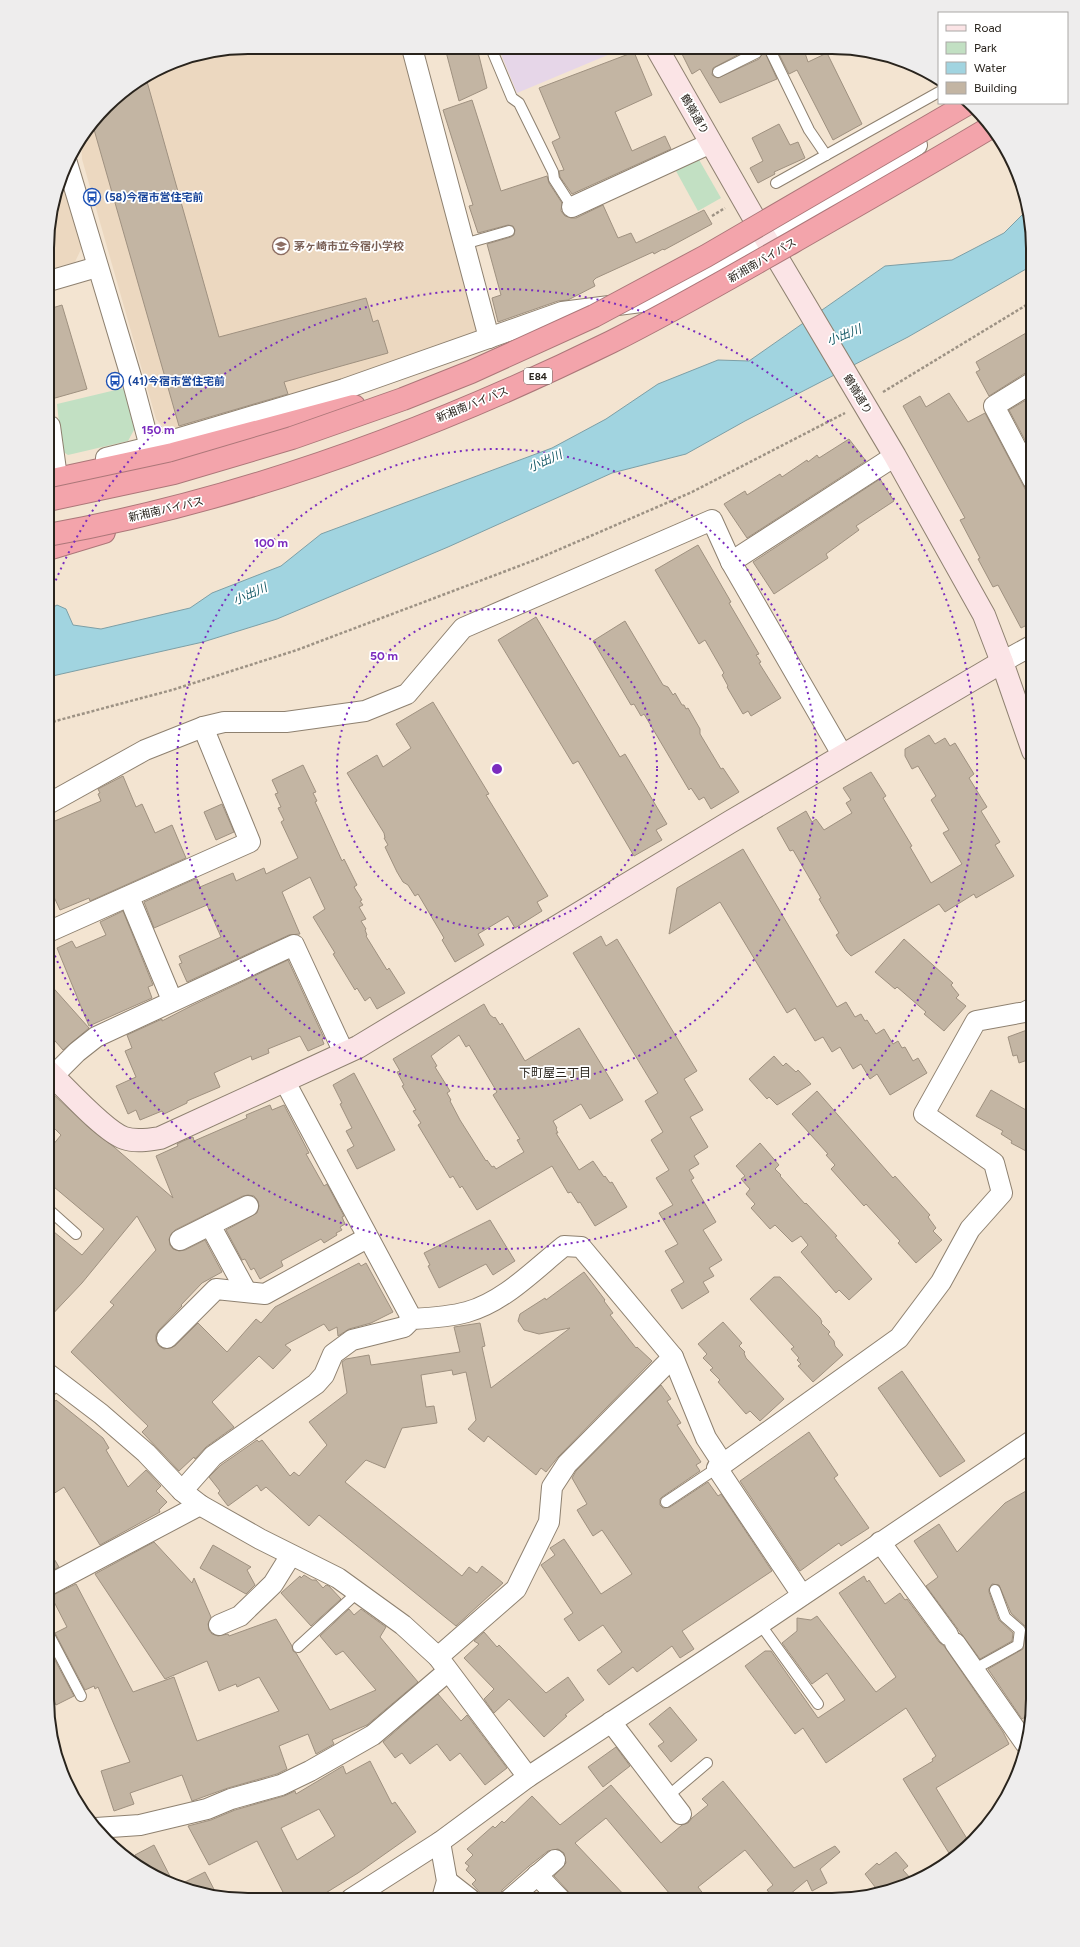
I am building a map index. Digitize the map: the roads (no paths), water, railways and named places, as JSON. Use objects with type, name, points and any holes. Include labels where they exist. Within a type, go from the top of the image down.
[{"type":"highway","points":[[54,499],[174,473],[292,438],[403,399],[471,372],[594,316],[706,256],[964,106]]},
{"type":"highway","name":"新湘南バイパス","points":[[54,534],[199,502],[315,465],[498,395],[613,341],[724,282],[986,130]]},
{"type":"highway","points":[[54,474],[173,454],[324,415],[471,372]]},
{"type":"highway","points":[[54,547],[199,502]]},
{"type":"street","points":[[414,54],[489,338]]},
{"type":"street","name":"鶴嶺通り","points":[[660,54],[766,239],[895,456],[984,615],[1026,731]]},
{"type":"street","points":[[54,473],[150,447],[344,389],[562,312],[657,300],[766,239],[926,140],[953,104]]},
{"type":"street","points":[[572,207],[711,142]]},
{"type":"street","points":[[70,172],[133,383],[150,447]]},
{"type":"street","points":[[54,280],[97,267]]},
{"type":"street","points":[[1026,386],[994,406],[1026,467]]},
{"type":"street","points":[[731,562],[895,456]]},
{"type":"street","points":[[54,801],[145,750],[203,727],[224,722],[286,722],[365,711],[407,694],[463,628],[712,520],[731,562],[843,756]]},
{"type":"street","points":[[54,1080],[102,1123],[123,1138],[142,1141],[160,1138],[358,1047],[843,756],[1026,649]]},
{"type":"street","points":[[54,929],[250,842],[203,727]]},
{"type":"street","points":[[129,897],[172,1000]]},
{"type":"street","points":[[54,1072],[96,1037],[172,1000],[294,945],[344,1053]]},
{"type":"street","points":[[720,1466],[899,1338],[941,1282],[970,1229],[1002,1193],[994,1163],[924,1114],[976,1021],[1026,1012]]},
{"type":"street","points":[[284,1080],[367,1238],[412,1319]]},
{"type":"street","points":[[180,1240],[248,1206]]},
{"type":"street","points":[[210,1225],[246,1291]]},
{"type":"street","points":[[167,1338],[216,1289],[265,1294],[367,1238]]},
{"type":"street","points":[[182,1490],[213,1456],[316,1384],[324,1375],[333,1354],[352,1340],[404,1326],[412,1319],[438,1317],[468,1312],[495,1299],[564,1246],[581,1247],[673,1357],[706,1438],[720,1466],[802,1595]]},
{"type":"street","points":[[103,1828],[140,1825],[155,1822],[207,1809],[231,1799],[281,1785],[310,1771],[373,1736],[516,1588],[549,1522],[552,1487],[567,1464],[673,1357]]},
{"type":"street","points":[[54,1384],[101,1414],[146,1453],[182,1490],[200,1505],[291,1555],[338,1578],[403,1625],[442,1665],[528,1777]]},
{"type":"street","points":[[360,1893],[440,1842],[528,1777],[760,1624],[1026,1445]]},
{"type":"street","points":[[54,1582],[200,1505]]},
{"type":"street","points":[[880,1542],[952,1639],[1022,1738]]},
{"type":"street","points":[[219,1625],[240,1616],[273,1584],[291,1555]]},
{"type":"street","points":[[610,1722],[681,1814]]},
{"type":"street","points":[[440,1842],[445,1890]]},
{"type":"street","points":[[517,1893],[555,1860]]},
{"type":"street","points":[[537,1875],[554,1893]]},
{"type":"lane","points":[[494,54],[512,98],[519,104],[553,172],[554,179],[572,207]]},
{"type":"lane","points":[[718,72],[754,54]]},
{"type":"lane","points":[[772,54],[809,130],[826,155]]},
{"type":"lane","points":[[776,183],[938,93]]},
{"type":"lane","points":[[464,244],[509,230]]},
{"type":"lane","points":[[54,1214],[76,1234]]},
{"type":"lane","points":[[666,1502],[720,1466]]},
{"type":"lane","points":[[973,1670],[1018,1645],[1020,1630],[1005,1617],[995,1590]]},
{"type":"lane","points":[[298,1647],[358,1592]]},
{"type":"lane","points":[[760,1624],[818,1704]]},
{"type":"lane","points":[[54,1644],[81,1696]]},
{"type":"lane","points":[[668,1796],[707,1763]]},
{"type":"water","name":"小出川","points":[[1023,214],[1026,236],[1026,269],[908,337],[745,421],[686,454],[612,473],[448,547],[277,619],[203,642],[54,676],[54,607],[57,605],[66,609],[73,625],[101,629],[190,608],[212,593],[281,566],[321,534],[552,448],[606,419],[658,384],[718,360],[749,361],[885,266],[952,260],[1004,233]]},
{"type":"place","name":"(58)今宿市営住宅前","points":[[92,197]]},
{"type":"place","name":"茅ヶ崎市立今宿小学校","points":[[281,246]]},
{"type":"place","name":"(41)今宿市営住宅前","points":[[115,381]]},
{"type":"district","name":"下町屋三丁目","points":[[555,1073]]}]
